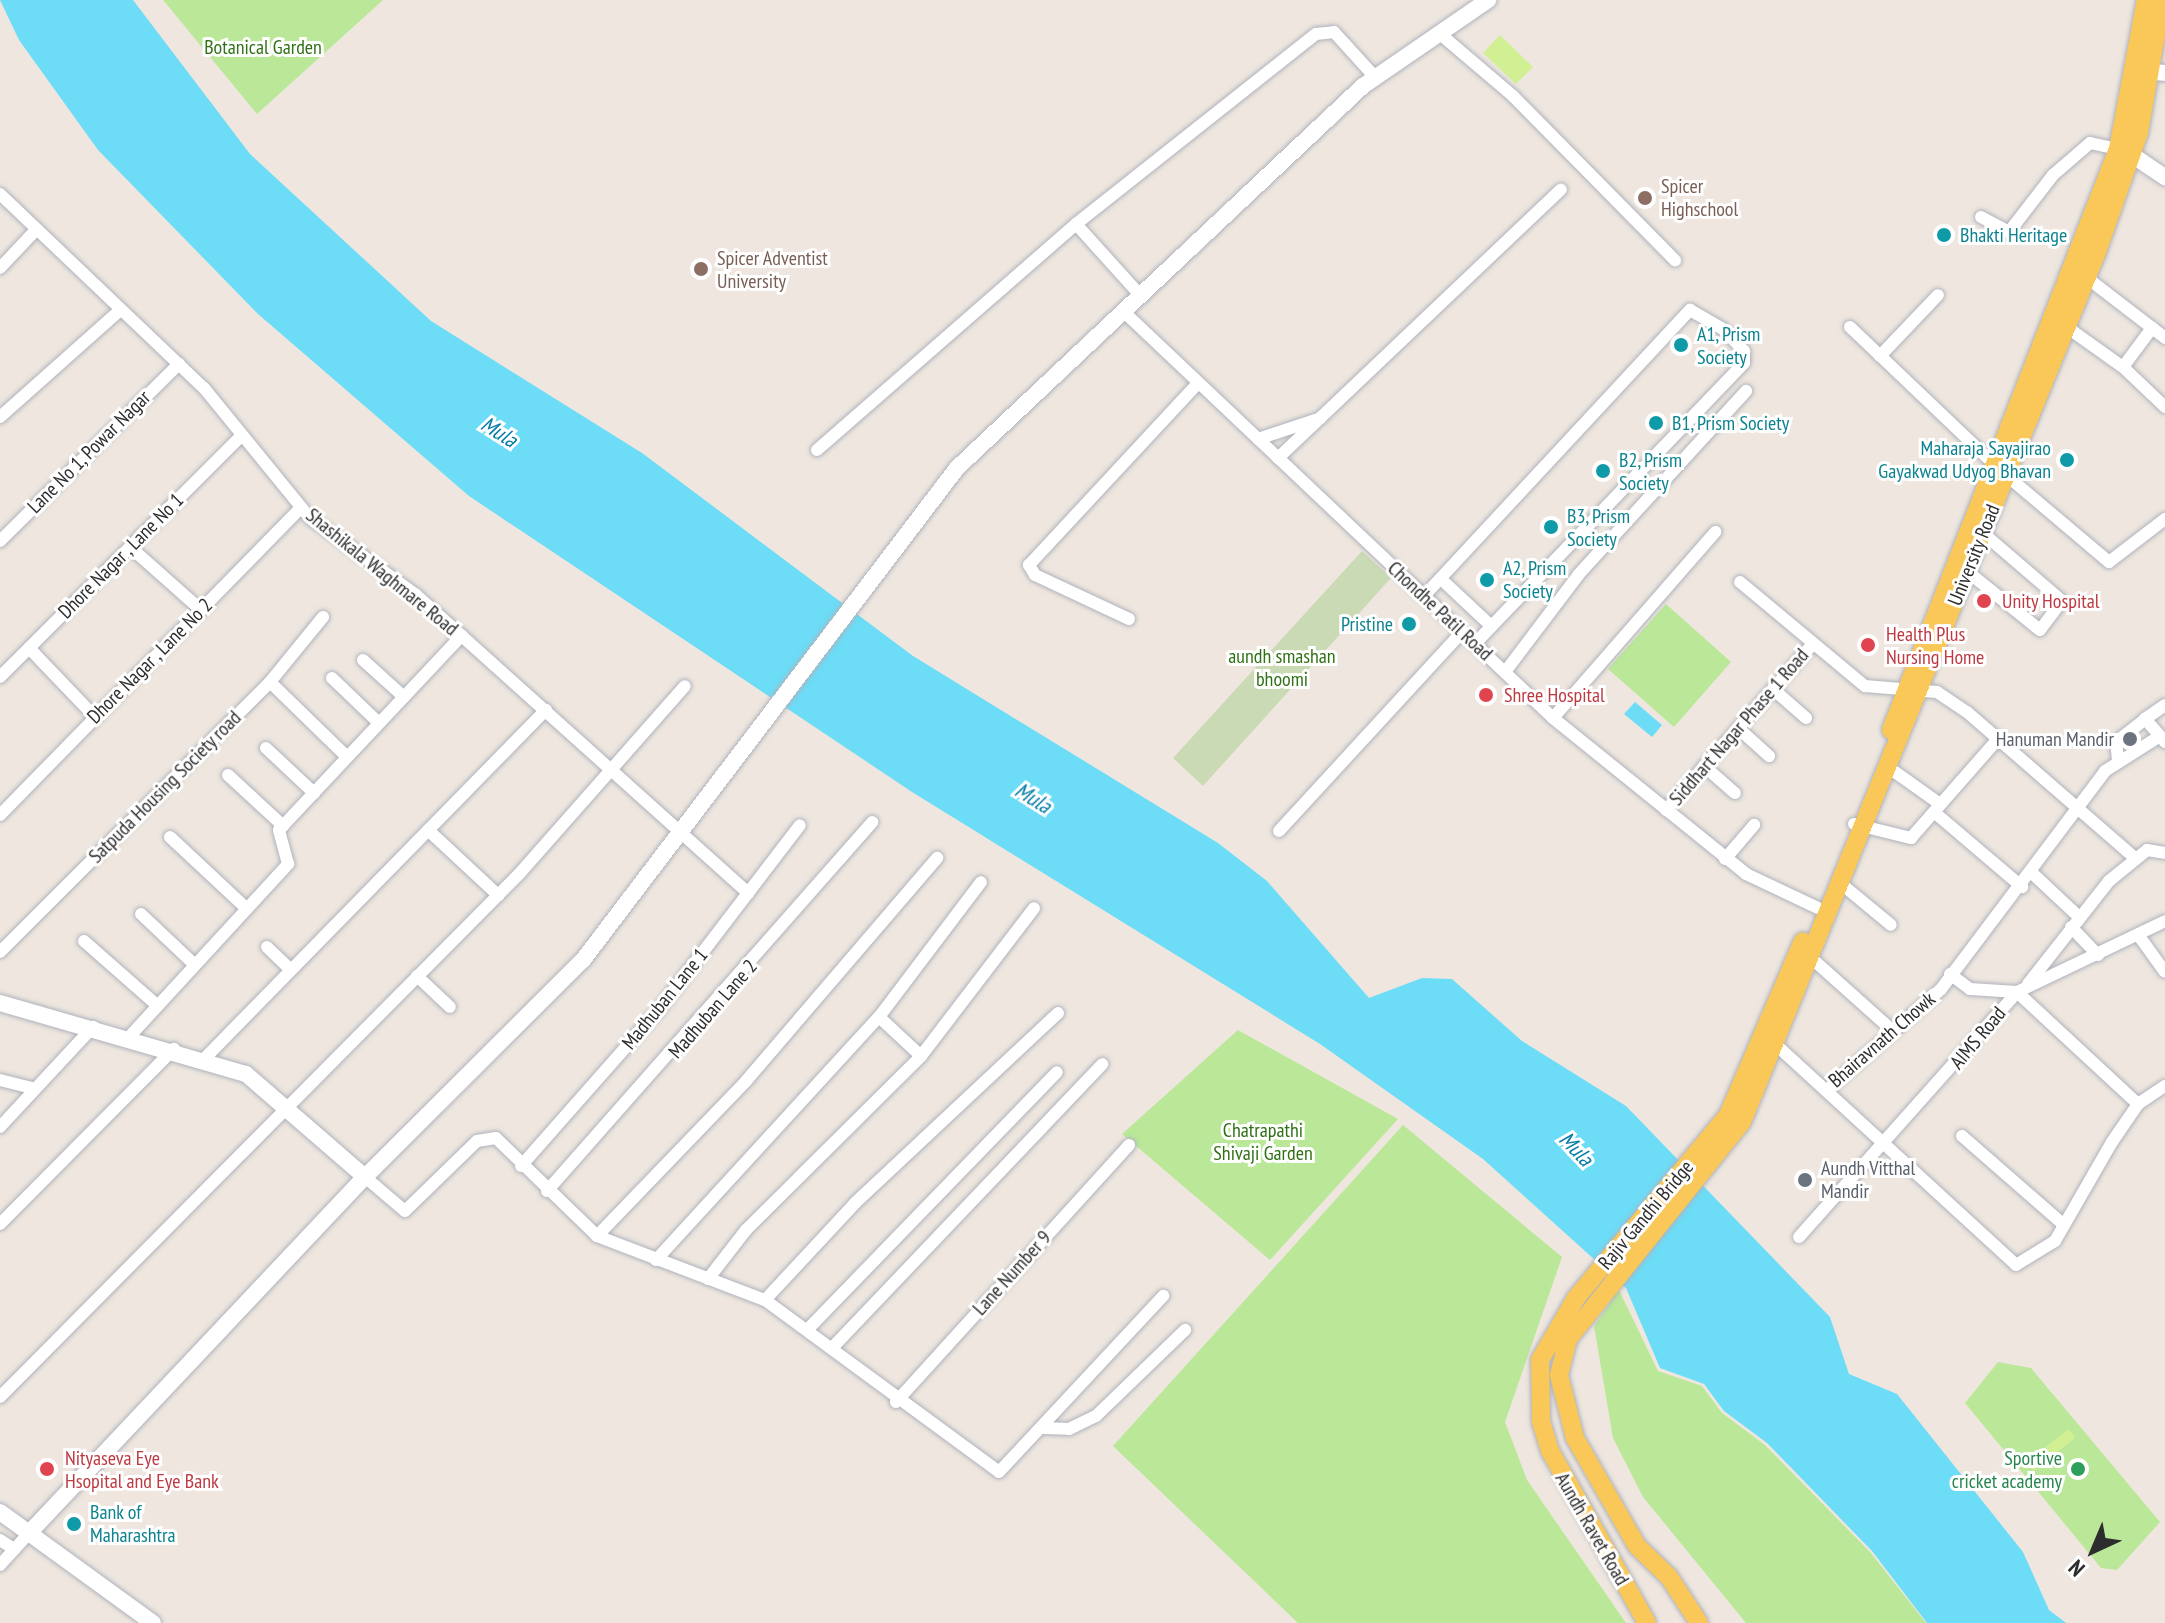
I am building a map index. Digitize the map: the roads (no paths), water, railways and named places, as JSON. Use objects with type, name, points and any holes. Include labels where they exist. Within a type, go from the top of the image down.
[{"type":"main road","name":"University Road","points":[[2146,0],[2152,67]]},
{"type":"main road","name":"University Road","points":[[1722,1137],[1809,956],[1858,825],[2080,273],[2125,152],[2152,67],[2162,0]]},
{"type":"main road","name":"University Road","points":[[1768,1038],[1818,908],[1888,767],[1912,690],[1968,572],[1983,533],[2000,469]]},
{"type":"main road","name":"Rajiv Gandhi Bridge","points":[[1582,1303],[1722,1137]]},
{"type":"main road","name":"Aundh Ravet Road","points":[[1582,1303],[1562,1363],[1563,1406],[1593,1476],[1637,1546],[1669,1577],[1699,1623]]},
{"type":"main road","name":"Aundh Ravet Road","points":[[1582,1303],[1540,1360],[1541,1421],[1566,1488],[1647,1623]]},
{"type":"main road","points":[[1637,1546],[1685,1623]]},
{"type":"street","points":[[0,1565],[365,1177],[583,960],[957,468],[1374,76],[1488,0]]},
{"type":"street","points":[[817,450],[1076,224],[1316,34],[1334,32],[1374,76]]},
{"type":"street","points":[[1439,33],[1513,96],[1675,260]]},
{"type":"street","points":[[1981,217],[2009,232],[2053,175],[2090,143],[2125,152],[2165,177]]},
{"type":"street","points":[[1278,458],[1561,189]]},
{"type":"street","name":"Shashikala Waghmare Road","points":[[0,195],[179,364],[301,508],[462,635],[748,893]]},
{"type":"street","points":[[1076,224],[1140,295]]},
{"type":"street","points":[[0,268],[35,231]]},
{"type":"street","points":[[2080,273],[2165,338]]},
{"type":"street","points":[[1880,356],[1938,295]]},
{"type":"street","points":[[0,417],[120,310]]},
{"type":"street","points":[[1424,596],[1690,310],[1723,329],[1744,351],[1744,363],[1475,644]]},
{"type":"street","name":"Chondhe Patil Road","points":[[1123,311],[1553,718],[1725,859],[1818,908]]},
{"type":"street","points":[[2060,322],[2123,367],[2165,407]]},
{"type":"street","points":[[1850,327],[2000,469],[2109,562],[2165,519]]},
{"type":"street","points":[[2123,367],[2152,328]]},
{"type":"street","name":"Lane No 1, Powar Nagar","points":[[0,541],[179,364]]},
{"type":"street","points":[[1129,619],[1035,575],[1029,565],[1198,383]]},
{"type":"street","points":[[1505,672],[1579,574],[1746,391]]},
{"type":"street","points":[[1258,439],[1321,418]]},
{"type":"street","name":"Dhore Nagar , Lane No 1","points":[[0,677],[242,435]]},
{"type":"street","name":"Dhore Nagar , Lane No 2","points":[[0,815],[301,508]]},
{"type":"street","points":[[1553,718],[1715,532]]},
{"type":"street","points":[[1968,572],[2040,630],[2062,601],[1983,533]]},
{"type":"street","points":[[130,547],[201,610]]},
{"type":"street","points":[[1441,579],[1491,626]]},
{"type":"street","points":[[1740,582],[1865,686],[1944,696],[1999,738],[2134,857]]},
{"type":"street","name":"Satpuda Housing Society road","points":[[0,952],[270,682],[323,617]]},
{"type":"street","points":[[1279,831],[1463,631]]},
{"type":"street","points":[[130,1036],[291,857],[278,834],[283,826],[462,635]]},
{"type":"street","name":"Siddhart Nagar Phase 1 Road","points":[[1666,810],[1813,644]]},
{"type":"street","points":[[29,648],[95,717]]},
{"type":"street","points":[[363,660],[404,697]]},
{"type":"street","points":[[332,678],[379,723]]},
{"type":"street","points":[[270,682],[347,757]]},
{"type":"street","points":[[0,1397],[498,895],[685,686]]},
{"type":"street","points":[[1773,689],[1806,718]]},
{"type":"street","points":[[2145,719],[2162,739],[2118,760],[2116,742],[2145,719],[2165,705]]},
{"type":"street","points":[[206,1057],[546,710]]},
{"type":"street","points":[[1738,728],[1769,756]]},
{"type":"street","points":[[1858,825],[1911,838],[1999,738]]},
{"type":"street","points":[[266,748],[314,793]]},
{"type":"street","name":"Bhairavnath Chowk","points":[[1768,1038],[1827,1090],[1950,974],[2022,887],[2074,803],[2118,760]]},
{"type":"street","points":[[1704,766],[1735,793]]},
{"type":"street","points":[[1888,767],[2022,887]]},
{"type":"street","points":[[228,775],[283,826]]},
{"type":"street","name":"Madhuban Lane 2","points":[[547,1191],[872,822]]},
{"type":"street","name":"Madhuban Lane 1","points":[[521,1166],[657,1012],[800,825]]},
{"type":"street","points":[[1725,859],[1754,825]]},
{"type":"street","points":[[428,830],[498,895]]},
{"type":"street","points":[[170,837],[247,909]]},
{"type":"street","points":[[2021,990],[2077,915],[2134,857],[2165,853]]},
{"type":"street","points":[[597,1236],[746,1081],[937,858]]},
{"type":"street","points":[[2032,873],[2077,915]]},
{"type":"street","points":[[656,1260],[879,1017],[981,882]]},
{"type":"street","points":[[1839,882],[1891,925]]},
{"type":"street","points":[[708,1279],[746,1230],[921,1056],[1034,908]]},
{"type":"street","points":[[141,914],[195,965]]},
{"type":"street","name":"AIMS Road","points":[[1799,1237],[1887,1146],[2021,990],[2165,921]]},
{"type":"street","points":[[2071,927],[2098,955]]},
{"type":"street","points":[[2139,936],[2165,972]]},
{"type":"street","points":[[84,941],[158,1006]]},
{"type":"street","points":[[267,947],[291,970]]},
{"type":"street","points":[[1809,956],[1893,1031]]},
{"type":"street","points":[[1950,974],[1970,989],[2021,990],[2138,1104]]},
{"type":"street","points":[[417,976],[450,1007]]},
{"type":"street","points":[[2,1006],[206,1057],[264,1084],[405,1211],[484,1137],[496,1138],[521,1166],[597,1236],[765,1300],[809,1328],[896,1402],[999,1472],[1044,1428],[1163,1296]]},
{"type":"street","points":[[765,1300],[855,1203],[1058,1013]]},
{"type":"street","points":[[879,1017],[921,1056]]},
{"type":"street","points":[[0,1127],[93,1027]]},
{"type":"street","points":[[0,1224],[174,1049]]},
{"type":"street","points":[[832,1348],[1102,1064]]},
{"type":"street","points":[[809,1328],[1057,1072]]},
{"type":"street","points":[[0,1080],[35,1089]]},
{"type":"street","points":[[1827,1090],[2012,1264],[2026,1263],[2064,1225],[2138,1104],[2165,1086]]},
{"type":"street","points":[[1962,1136],[2064,1225]]},
{"type":"street","name":"Lane Number 9","points":[[896,1402],[1129,1145]]},
{"type":"street","points":[[1044,1428],[1069,1429],[1096,1416],[1185,1330]]},
{"type":"street","points":[[0,1512],[32,1530],[153,1623]]},
{"type":"street","points":[[0,1540],[14,1549]]},
{"type":"water","name":"Mula","points":[[0,0],[133,0],[250,154],[431,321],[642,453],[913,656],[1218,843],[1267,881],[1369,998],[1422,978],[1452,979],[1522,1041],[1626,1106],[1830,1317],[1849,1374],[1897,1394],[2023,1552],[2049,1610],[2066,1623],[1927,1623],[1872,1551],[1767,1443],[1724,1411],[1704,1384],[1660,1368],[1626,1288],[1483,1159],[1320,1044],[912,792],[469,496],[258,314],[98,150],[19,40]]},
{"type":"water","points":[[1635,702],[1662,725],[1652,737],[1624,714]]},
{"type":"place","name":"Spicer Highschool","points":[[1645,198]]},
{"type":"place","name":"Bhakti Heritage","points":[[1944,235]]},
{"type":"place","name":"Spicer Adventist University","points":[[701,269]]},
{"type":"place","name":"A1, Prism Society","points":[[1681,345]]},
{"type":"place","name":"B1, Prism Society","points":[[1656,423]]},
{"type":"place","name":"Maharaja Sayajirao Gayakwad Udyog Bhavan","points":[[2067,460]]},
{"type":"place","name":"B2, Prism Society","points":[[1603,471]]},
{"type":"place","name":"B3, Prism Society","points":[[1551,527]]},
{"type":"place","name":"A2, Prism Society","points":[[1487,580]]},
{"type":"place","name":"Unity Hospital","points":[[1984,601]]},
{"type":"place","name":"Pristine","points":[[1409,624]]},
{"type":"place","name":"Health Plus Nursing Home","points":[[1868,645]]},
{"type":"place","name":"Shree Hospital","points":[[1486,695]]},
{"type":"place","name":"Hanuman Mandir","points":[[2130,739]]},
{"type":"place","name":"Aundh Vitthal Mandir","points":[[1805,1180]]},
{"type":"place","name":"Nityaseva Eye Hsopital and Eye Bank","points":[[47,1469]]},
{"type":"place","name":"Sportive cricket academy","points":[[2078,1469]]},
{"type":"place","name":"Bank of Maharashtra","points":[[74,1524]]},
{"type":"park label","name":"Botanical Garden","points":[[263,47]]},
{"type":"park label","name":"aundh smashan bhoomi","points":[[1282,668]]},
{"type":"park label","name":"Chatrapathi Shivaji Garden","points":[[1263,1142]]}]
